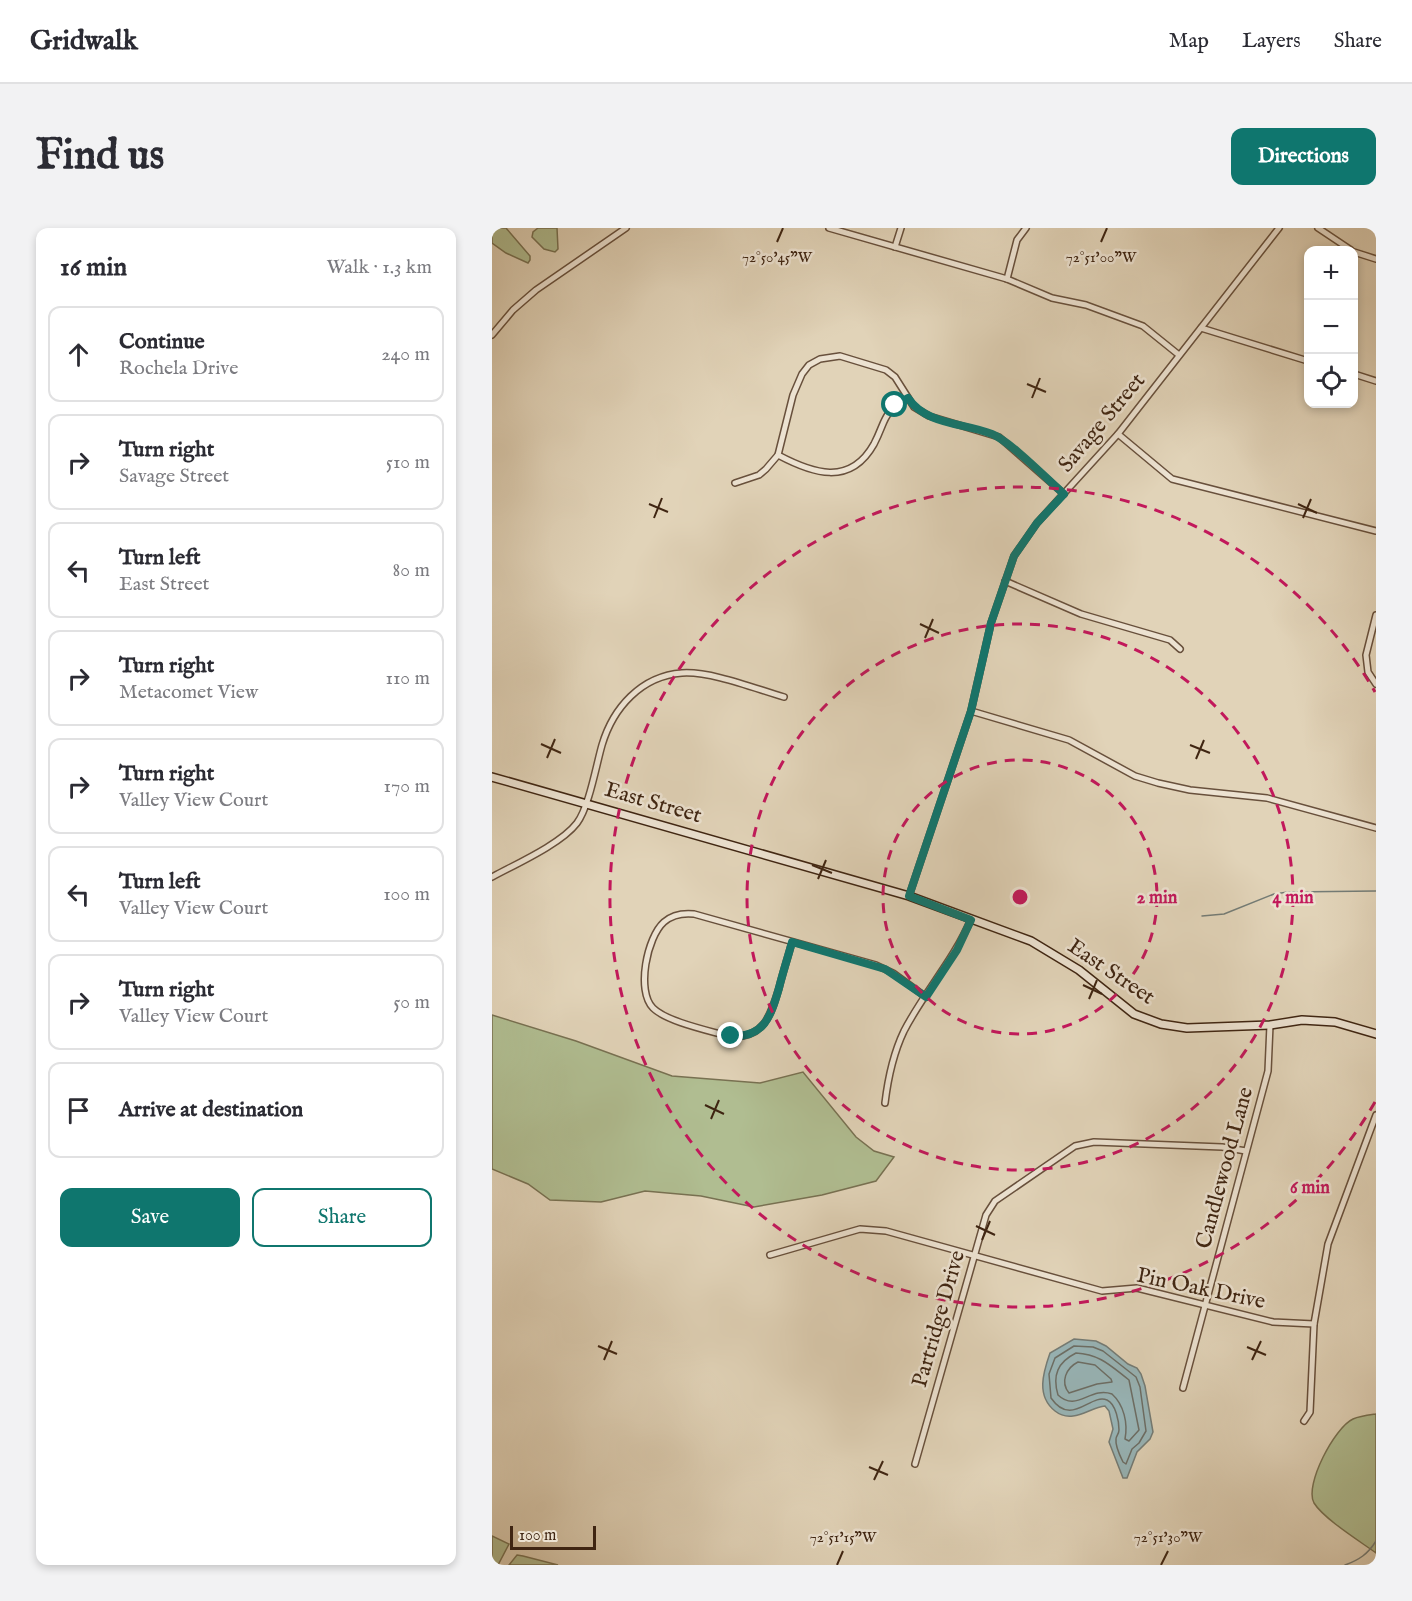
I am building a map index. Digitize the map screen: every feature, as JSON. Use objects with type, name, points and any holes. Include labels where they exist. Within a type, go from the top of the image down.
[{"type":"street","points":[[492,335],[513,310],[536,290],[626,228]]},
{"type":"street","points":[[829,228],[1007,279],[1052,297],[1086,304],[1143,326],[1179,355]]},
{"type":"street","points":[[895,247],[901,228]]},
{"type":"street","points":[[1007,279],[1017,240],[1026,228]]},
{"type":"street","name":"Savage Street","points":[[909,896],[971,711],[991,623],[1014,556],[1037,523],[1118,434],[1279,228]]},
{"type":"street","points":[[1318,228],[1345,246]]},
{"type":"street","points":[[1358,253],[1376,259]]},
{"type":"street","points":[[1201,328],[1304,360]]},
{"type":"street","points":[[735,483],[753,479],[778,455],[797,383],[809,365],[840,356],[886,370],[896,377],[914,407],[929,416],[999,438],[1064,494]]},
{"type":"street","points":[[1358,376],[1376,381]]},
{"type":"street","points":[[778,455],[802,468],[816,472],[829,474],[844,471],[863,458],[873,446],[889,411],[908,398]]},
{"type":"street","points":[[1118,434],[1172,479],[1376,531]]},
{"type":"street","points":[[1005,581],[1081,614],[1170,640],[1180,649]]},
{"type":"street","points":[[1376,615],[1366,655],[1368,672],[1376,684]]},
{"type":"street","points":[[492,877],[568,834],[579,821],[604,738],[614,715],[631,693],[655,679],[682,673],[709,676],[784,697]]},
{"type":"street","points":[[971,711],[1069,740],[1135,776],[1158,783],[1190,790],[1267,798],[1376,828]]},
{"type":"street","name":"East Street","points":[[492,777],[909,896],[1031,941],[1079,970],[1134,1014],[1161,1024],[1187,1028],[1270,1025],[1302,1020],[1335,1022],[1376,1034]]},
{"type":"street","points":[[792,942],[767,1022],[753,1033],[742,1037],[731,1036],[667,1017],[651,1006],[646,997],[644,984],[654,936],[666,920],[675,916],[694,914],[792,942],[885,969],[926,997]]},
{"type":"street","points":[[885,1103],[892,1063],[903,1032],[957,950],[971,920]]},
{"type":"street","name":"Candlewood Lane","points":[[1183,1389],[1268,1071],[1270,1025]]},
{"type":"street","points":[[1304,1421],[1310,1412],[1314,1324],[1328,1244],[1376,1115]]},
{"type":"street","name":"Partridge Drive","points":[[915,1464],[986,1215],[995,1201],[1075,1146],[1094,1142],[1222,1147],[1246,1151]]},
{"type":"street","name":"Pin Oak Drive","points":[[770,1254],[860,1229],[886,1231],[975,1254],[1102,1292],[1137,1288],[1273,1322],[1314,1324]]},
{"type":"green space","points":[[492,228],[506,228],[530,256],[528,263],[506,253],[492,243]]},
{"type":"green space","points":[[538,228],[557,228],[558,249],[555,252],[544,249],[532,237],[533,232]]},
{"type":"green space","points":[[492,1015],[576,1041],[672,1076],[760,1083],[803,1072],[856,1137],[874,1151],[894,1157],[876,1181],[822,1195],[754,1207],[701,1196],[645,1191],[601,1202],[550,1200],[528,1184],[492,1169]]},
{"type":"green space","points":[[1376,1414],[1376,1553],[1326,1516],[1314,1503],[1312,1495],[1317,1471],[1338,1433],[1353,1419]]},
{"type":"green space","points":[[492,1536],[509,1544],[498,1565],[492,1565]]},
{"type":"green space","points":[[517,1555],[523,1556],[558,1565],[509,1565]]},
{"type":"water","points":[[1074,1339],[1096,1341],[1106,1346],[1128,1364],[1137,1368],[1141,1374],[1153,1432],[1150,1439],[1137,1452],[1127,1478],[1123,1478],[1109,1442],[1113,1429],[1109,1411],[1105,1406],[1066,1416],[1055,1411],[1045,1398],[1043,1376],[1050,1353]]},
{"type":"waterway","points":[[1202,916],[1224,914],[1274,894],[1376,891]]},
{"type":"waterway","points":[[1345,1565],[1363,1556],[1376,1541]]},
{"type":"route","points":[[731,1036],[742,1037],[753,1033],[767,1022],[792,942],[876,965],[893,973],[926,997],[957,950],[971,920],[909,896],[971,711],[991,623],[1014,556],[1037,523],[1064,494],[992,434],[929,416],[914,407],[908,398],[895,405]]}]
